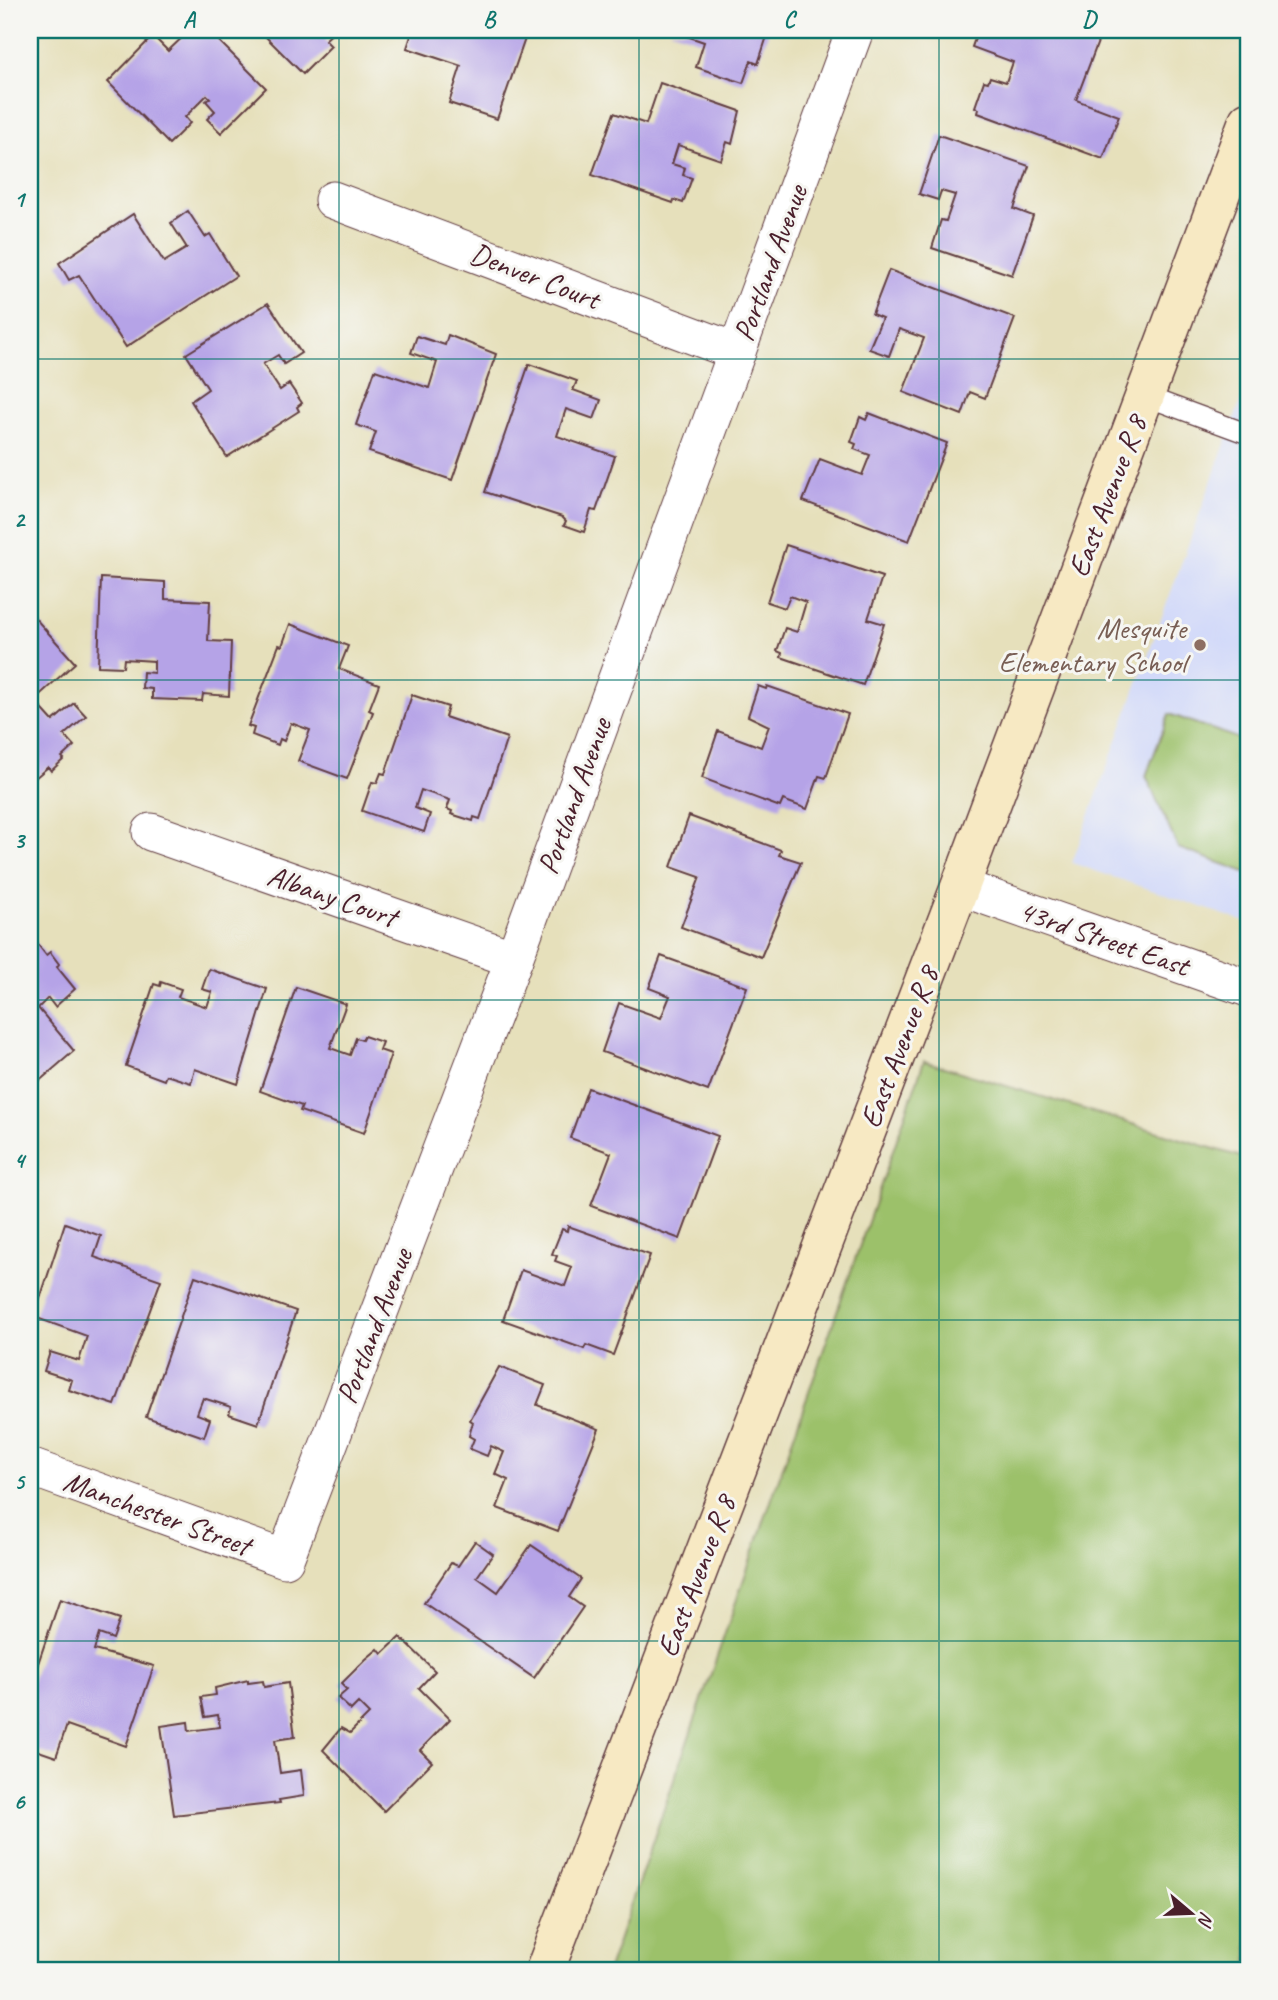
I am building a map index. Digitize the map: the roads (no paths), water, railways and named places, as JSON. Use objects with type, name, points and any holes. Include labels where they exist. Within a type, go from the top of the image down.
[{"type":"street","name":"Portland Avenue","points":[[285,1559],[514,959],[855,30]]},
{"type":"street","name":"East Avenue R 8","points":[[545,1970],[960,887],[1248,121]]},
{"type":"street","name":"Denver Court","points":[[333,200],[737,352]]},
{"type":"street","name":"Albany Court","points":[[151,832],[514,959]]},
{"type":"street","name":"43rd Street East","points":[[960,887],[1248,988]]},
{"type":"street","name":"Manchester Street","points":[[30,1467],[285,1559]]},
{"type":"lane","points":[[1145,396],[1248,434]]},
{"type":"place","name":"Mesquite Elementary School","points":[[1200,645]]}]
